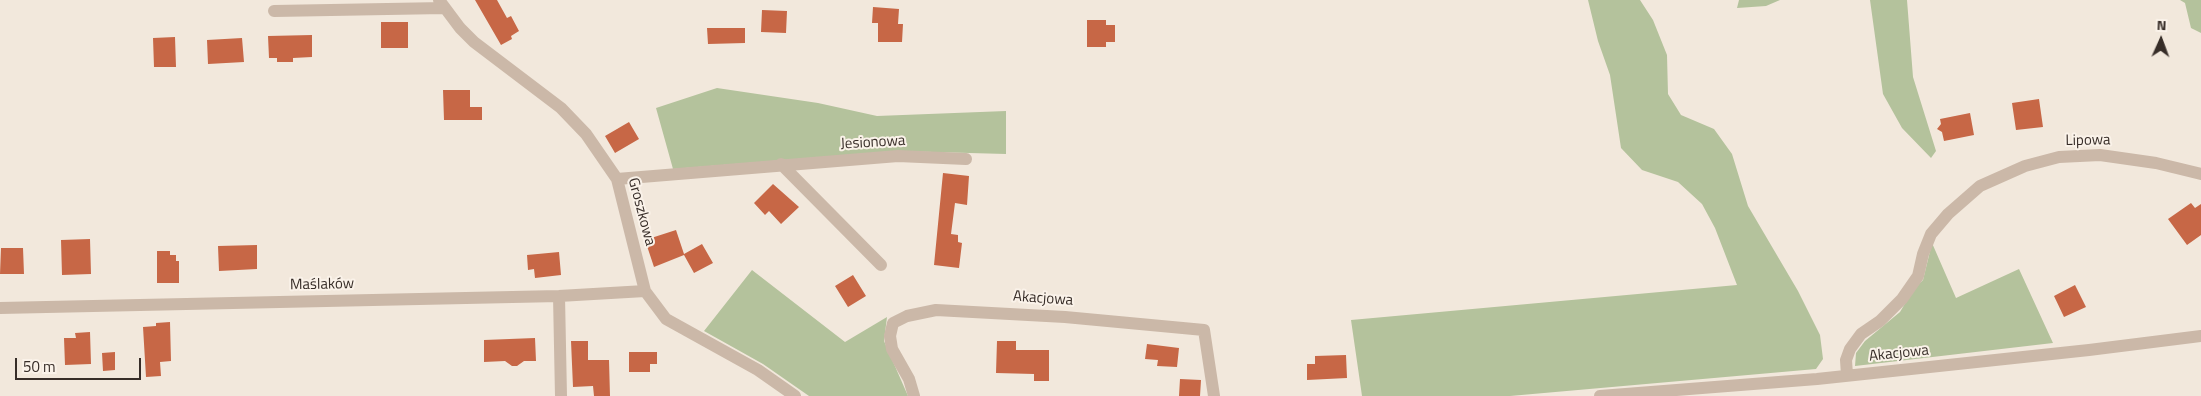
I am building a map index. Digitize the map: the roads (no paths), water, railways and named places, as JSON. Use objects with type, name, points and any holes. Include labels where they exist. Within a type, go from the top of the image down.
[{"type":"street","points":[[274,11],[442,4]]},
{"type":"street","name":"Groszkowa","points":[[442,4],[474,42],[561,108],[586,134],[617,179],[646,291],[666,319],[758,370],[795,396]]},
{"type":"street","name":"Lipowa","points":[[1847,375],[1846,360],[1850,348],[1862,334],[1880,321],[1902,299],[1918,276],[1923,254],[1931,234],[1948,214],[1980,186],[2025,166],[2059,158],[2100,155],[2156,163],[2201,174]]},
{"type":"street","name":"Jesionowa","points":[[617,179],[781,164],[898,156],[966,159]]},
{"type":"street","points":[[781,164],[881,265]]},
{"type":"street","name":"Maślaków","points":[[0,308],[559,296],[646,291]]},
{"type":"street","points":[[559,296],[562,396]]},
{"type":"street","name":"Akacjowa","points":[[914,396],[909,379],[892,349],[890,336],[893,323],[908,316],[936,310],[1065,317],[1204,330],[1214,396]]},
{"type":"street","name":"Akacjowa","points":[[1600,396],[1847,375],[2089,350],[2201,336]]}]
